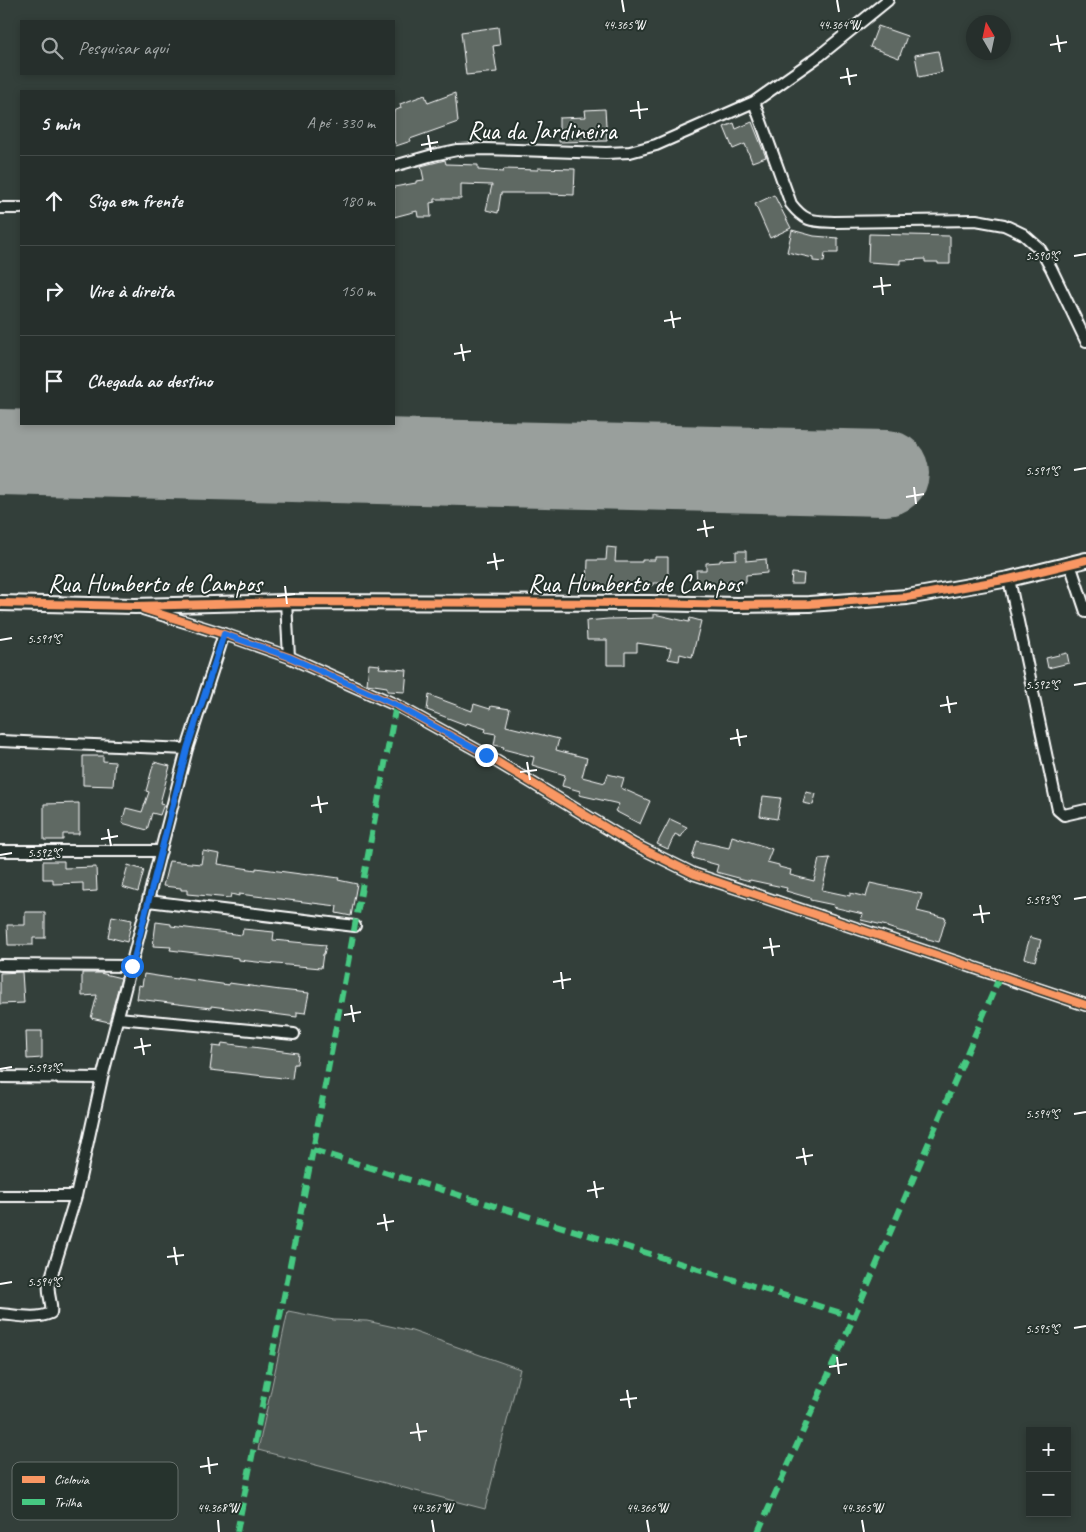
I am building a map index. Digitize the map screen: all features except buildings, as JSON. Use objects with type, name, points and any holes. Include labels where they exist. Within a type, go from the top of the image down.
[{"type":"street","name":"Rua da Jardineira","points":[[395,166],[457,150],[485,149],[606,153],[630,152],[656,145],[754,102],[819,56],[888,0]]},
{"type":"street","points":[[754,102],[791,204],[800,216],[815,221],[834,222],[976,220],[1004,225],[1023,234],[1040,248],[1086,341]]},
{"type":"street","points":[[0,208],[20,208]]},
{"type":"street","name":"Rua Humberto de Campos","points":[[0,604],[135,606],[286,602],[809,604],[906,597],[1009,579],[1086,560]]},
{"type":"street","points":[[1070,564],[1086,612]]},
{"type":"street","points":[[1009,579],[1058,810],[1064,815],[1086,810]]},
{"type":"street","points":[[286,602],[289,657]]},
{"type":"street","points":[[135,606],[289,657],[396,705],[486,755],[633,844],[694,874],[1086,1005]]},
{"type":"street","points":[[0,1314],[44,1316],[51,1312],[52,1308],[48,1290],[76,1196],[102,1078],[187,749],[224,634]]},
{"type":"street","points":[[0,741],[187,749]]},
{"type":"street","points":[[0,851],[161,851]]},
{"type":"street","points":[[148,901],[356,926]]},
{"type":"street","points":[[0,965],[132,966]]},
{"type":"street","points":[[118,1018],[294,1034]]},
{"type":"street","points":[[0,1077],[102,1078]]},
{"type":"street","points":[[0,1196],[76,1196]]},
{"type":"shaded area","points":[[288,1311],[334,1320],[367,1321],[412,1331],[520,1369],[485,1509],[258,1450]]},
{"type":"runway","points":[[0,452],[886,473]]},
{"type":"marked path","points":[[237,1532],[313,1150],[396,705]]},
{"type":"marked path","points":[[758,1532],[854,1317],[1000,976]]},
{"type":"marked path","points":[[313,1150],[854,1317]]},
{"type":"cycle path","points":[[0,603],[135,606],[286,602],[809,604],[907,597],[1009,579],[1086,560]]},
{"type":"cycle path","points":[[144,609],[289,657],[396,705],[486,755],[633,844],[694,874],[1086,1005]]},
{"type":"route","points":[[132,966],[187,749],[224,634],[289,657],[396,705],[486,755]]}]
